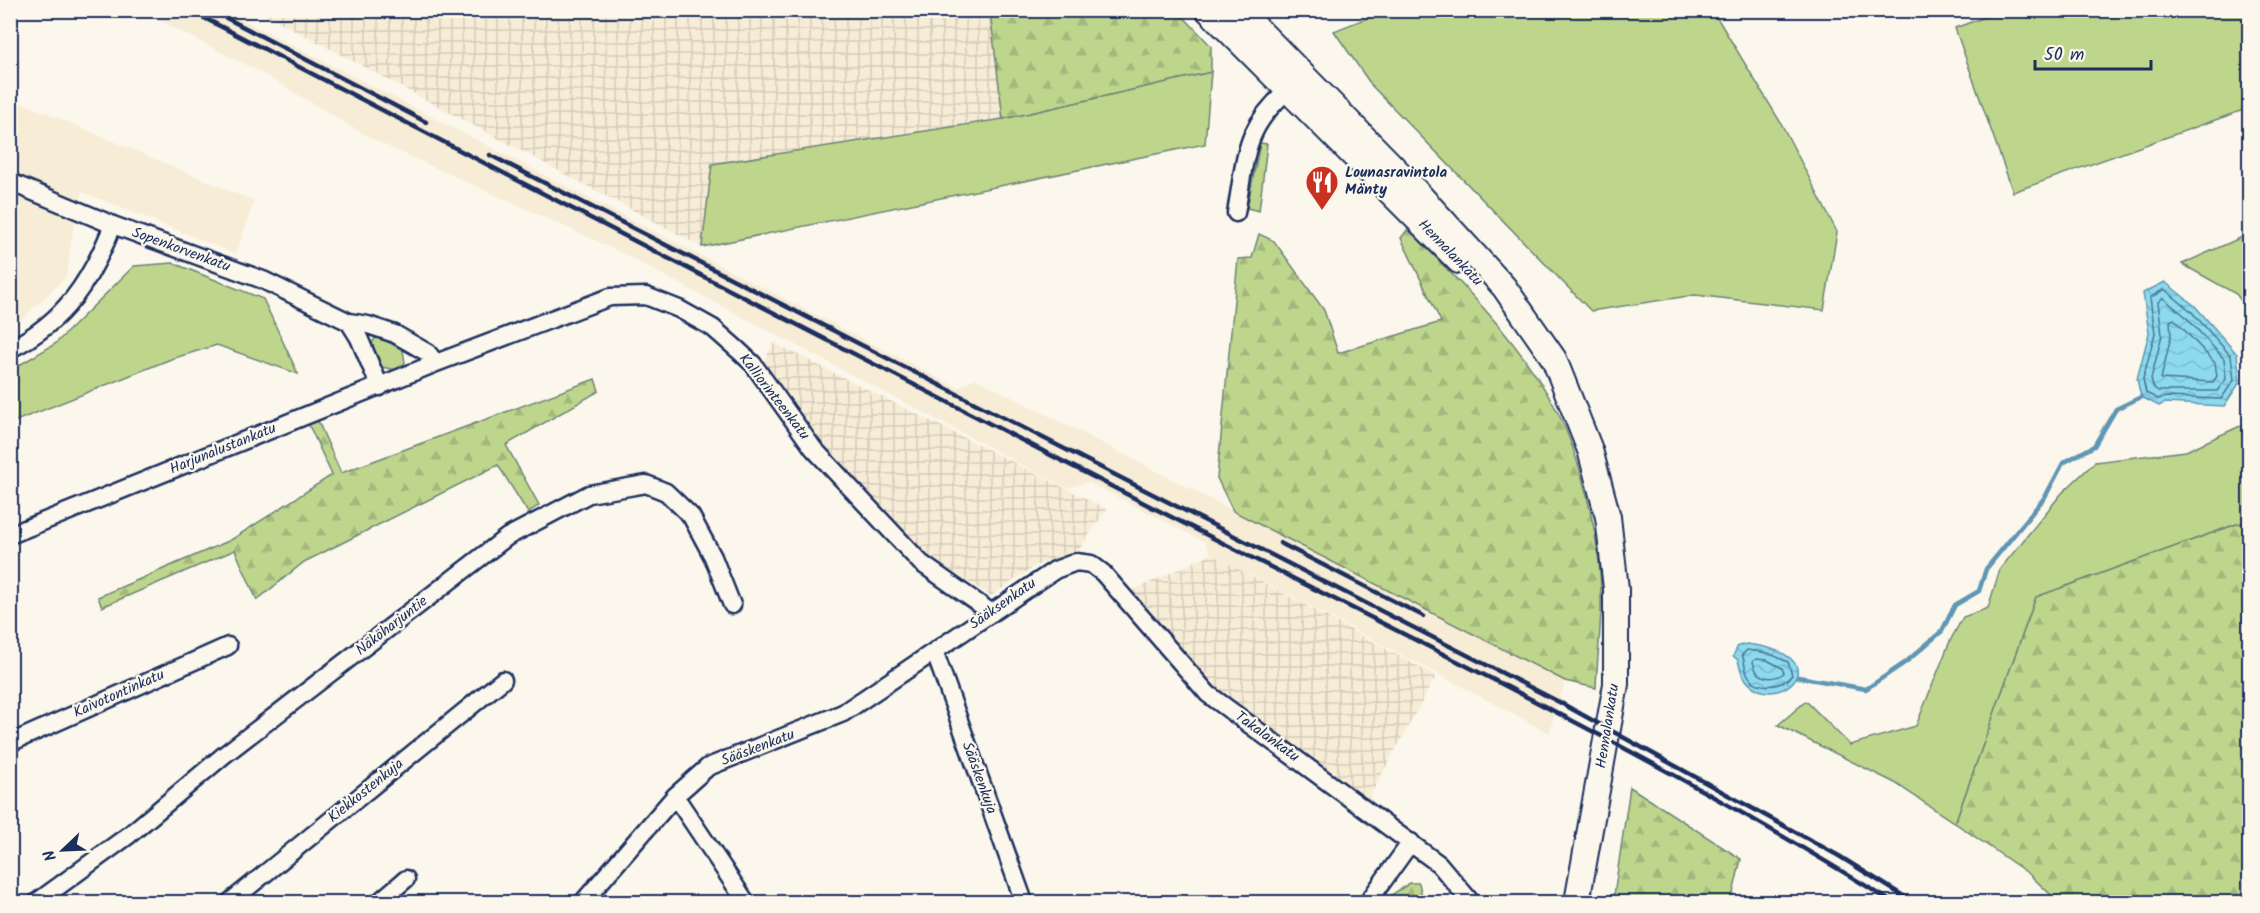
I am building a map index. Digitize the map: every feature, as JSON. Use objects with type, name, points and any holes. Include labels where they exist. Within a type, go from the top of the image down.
[{"type":"street","name":"Hennalankatu","points":[[1208,10],[1295,84]]},
{"type":"street","name":"Hennalankatu","points":[[1239,10],[1295,84],[1519,327],[1575,409],[1590,450],[1608,517],[1616,589],[1616,684],[1577,903]]},
{"type":"street","points":[[1236,213],[1250,137],[1273,103],[1295,84]]},
{"type":"street","name":"Sopenkorvenkatu","points":[[10,182],[113,225],[263,280],[349,322]]},
{"type":"street","points":[[10,349],[51,324],[70,304],[96,267],[113,225]]},
{"type":"street","name":"Kalliorinteenkatu","points":[[436,363],[610,297],[646,296],[680,309],[713,328],[753,364],[813,448],[921,563],[992,612]]},
{"type":"street","points":[[349,322],[368,325],[395,334],[428,353],[436,363]]},
{"type":"street","points":[[349,322],[359,338],[380,387]]},
{"type":"street","name":"Harjunalustankatu","points":[[10,535],[436,363]]},
{"type":"street","name":"Näköharjuntie","points":[[37,903],[129,835],[224,755],[507,537],[589,494],[646,484],[666,492],[691,516],[713,557],[732,605]]},
{"type":"street","name":"Sääksenkatu","points":[[935,653],[1043,576],[1076,562]]},
{"type":"street","name":"Takalankatu","points":[[1076,562],[1091,564],[1102,573],[1208,694],[1439,864],[1471,903]]},
{"type":"street","name":"Kaivotontinkatu","points":[[10,743],[228,645]]},
{"type":"street","name":"Sääskenkatu","points":[[582,903],[675,796],[708,767],[843,713],[935,653]]},
{"type":"street","name":"Sääskenkuja","points":[[935,653],[1024,903]]},
{"type":"street","name":"Kiekkostenkuja","points":[[230,903],[503,680]]},
{"type":"street","points":[[675,796],[746,903]]},
{"type":"street","points":[[1368,903],[1411,842]]},
{"type":"street","points":[[379,903],[406,879]]},
{"type":"shaded area","points":[[141,11],[226,11],[958,388],[975,378],[1565,681],[1549,733],[1211,554],[1205,542],[1088,482],[1066,488],[610,247],[374,140],[260,72]]},
{"type":"shaded area","points":[[259,11],[990,11],[1003,119],[712,164],[702,247]]},
{"type":"shaded area","points":[[11,98],[254,201],[236,254],[82,192],[72,235],[67,276],[11,330]]},
{"type":"shaded area","points":[[774,343],[1107,509],[1077,552],[1035,566],[991,596],[926,556],[821,441],[763,363]]},
{"type":"shaded area","points":[[1211,554],[1436,676],[1367,801],[1216,689],[1130,592]]},
{"type":"green space","points":[[1387,10],[1713,11],[1781,123],[1837,232],[1824,310],[1695,295],[1591,311],[1372,86],[1334,31]]},
{"type":"green space","points":[[2004,10],[2249,11],[2249,108],[2013,192],[1955,28]]},
{"type":"green space","points":[[990,11],[1178,11],[1211,46],[1211,72],[1003,119]]},
{"type":"green space","points":[[1211,72],[1205,144],[702,247],[712,164],[1003,119]]},
{"type":"green space","points":[[1260,143],[1267,144],[1259,211],[1247,208]]},
{"type":"green space","points":[[1408,229],[1503,331],[1536,376],[1561,419],[1579,467],[1597,546],[1601,617],[1596,688],[1565,681],[1233,511],[1217,478],[1238,259],[1252,258],[1259,234],[1274,241],[1324,310],[1338,353],[1441,322],[1401,238]]},
{"type":"green space","points":[[2249,234],[2249,311],[2236,294],[2182,264]]},
{"type":"green space","points":[[173,263],[263,299],[298,374],[217,345],[171,359],[11,423],[11,370],[55,344],[134,266]]},
{"type":"green space","points":[[375,338],[381,338],[403,350],[405,363],[396,370],[382,367],[372,344]]},
{"type":"green space","points":[[595,379],[599,391],[506,445],[539,505],[528,513],[498,465],[304,562],[257,600],[235,550],[102,607],[98,597],[231,540],[332,475],[308,423],[317,419],[341,473]]},
{"type":"green space","points":[[2249,422],[2249,522],[2237,524],[2036,597],[1955,823],[1895,783],[1778,725],[1806,701],[1850,745],[1916,726],[1950,641],[1963,617],[1988,608],[2000,569],[2062,493],[2095,462],[2186,451]]},
{"type":"green space","points":[[2249,522],[2249,902],[2041,902],[2051,895],[2029,874],[1955,823],[2036,597],[2237,524]]},
{"type":"green space","points":[[1630,787],[1741,859],[1731,902],[1613,902]]},
{"type":"green space","points":[[1410,883],[1419,883],[1423,902],[1386,902],[1391,895]]},
{"type":"water","points":[[2165,282],[2195,306],[2237,354],[2240,382],[2224,406],[2165,403],[2159,406],[2141,397],[2137,379],[2149,333],[2143,293]]},
{"type":"water","points":[[1747,644],[1779,652],[1795,663],[1797,675],[1790,685],[1777,691],[1761,691],[1747,681],[1738,660],[1733,656],[1738,646]]},
{"type":"waterway","points":[[1798,677],[1866,689],[1906,662],[1942,631],[1955,605],[1979,591],[1986,569],[2045,497],[2063,463],[2094,446],[2116,409],[2141,397]]},
{"type":"railway","points":[[189,10],[903,380],[1522,694],[1709,794],[1892,902]]},
{"type":"railway","points":[[211,10],[426,122]]},
{"type":"railway","points":[[490,155],[1561,703],[1839,856],[1913,902]]},
{"type":"railway","points":[[1280,543],[1423,616]]},
{"type":"place","name":"Lounasravintola Mänty","points":[[1322,211]]}]
